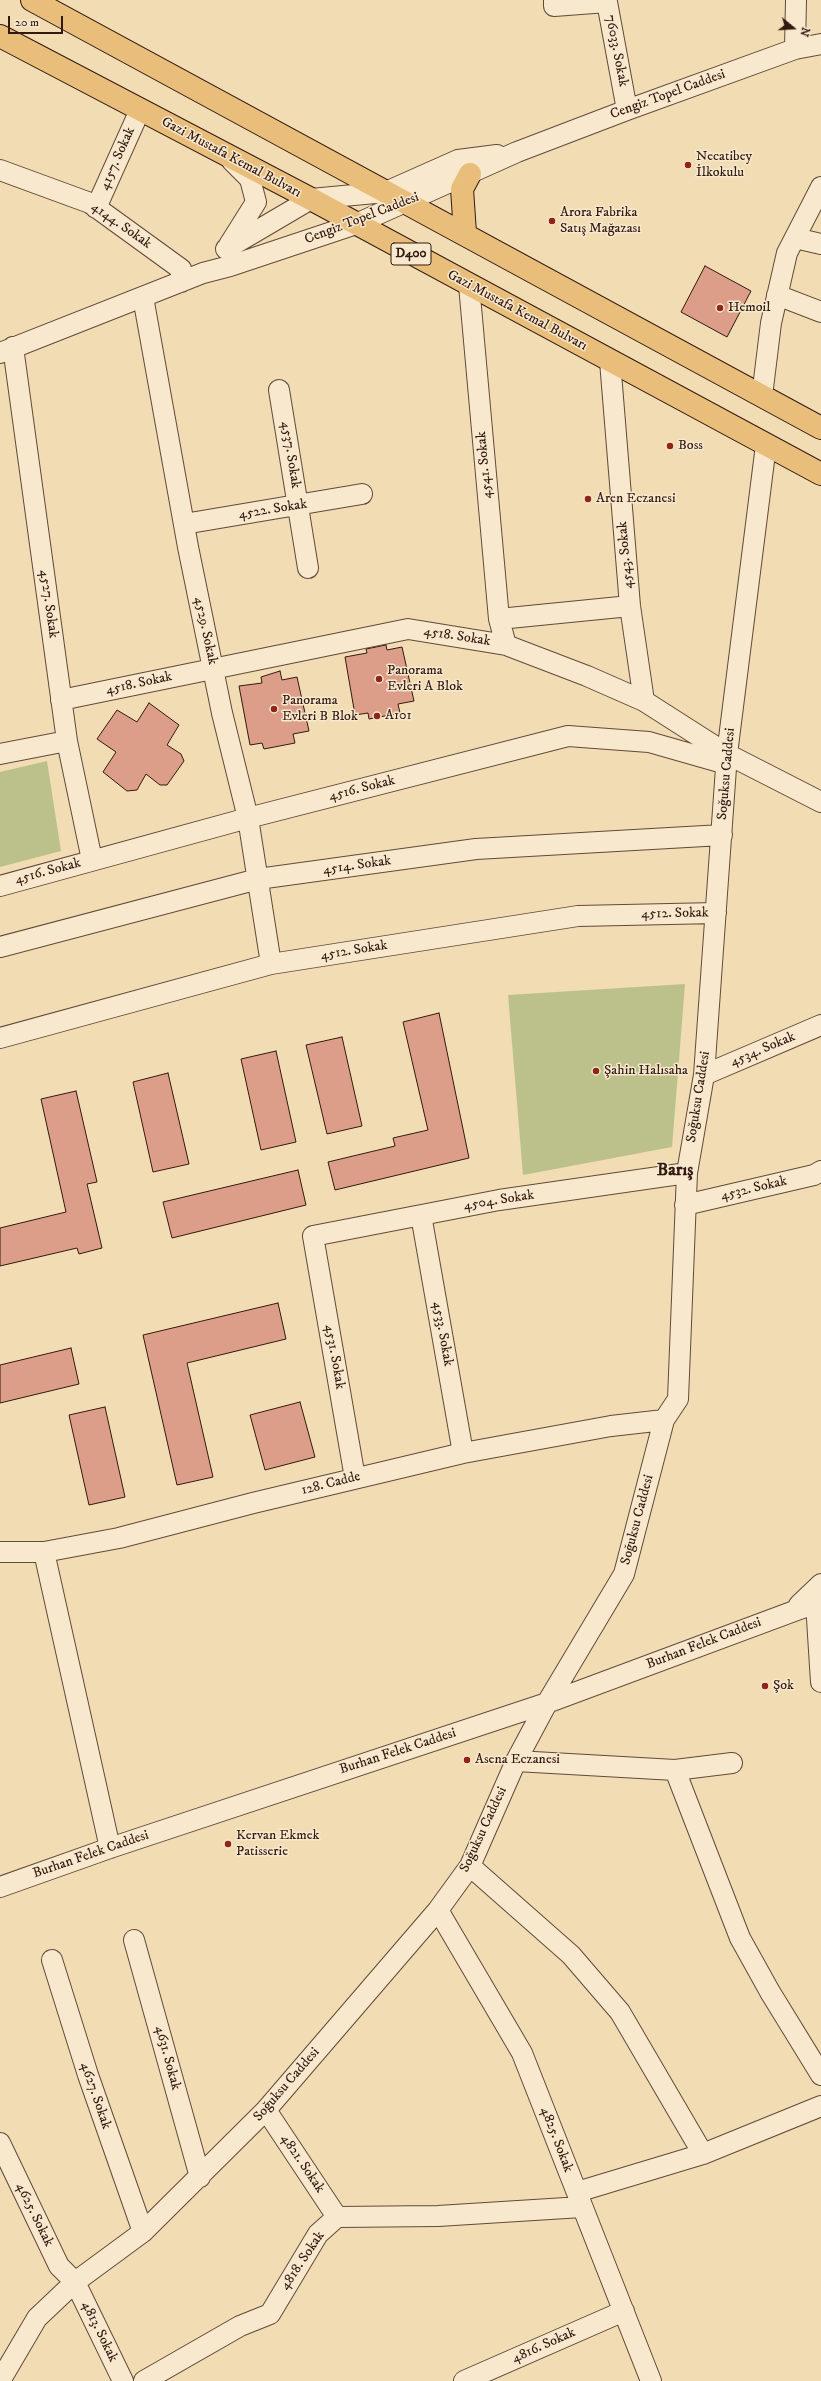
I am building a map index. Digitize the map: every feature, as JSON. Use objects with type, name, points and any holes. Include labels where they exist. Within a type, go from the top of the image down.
[{"type":"highway","points":[[32,0],[386,192],[465,233],[821,428]]},
{"type":"highway","name":"Gazi Mustafa Kemal Bulvarı","points":[[0,36],[310,199],[821,474]]},
{"type":"highway","points":[[465,233],[462,189],[470,174]]},
{"type":"street","name":"76033. Sokak","points":[[554,0],[554,6],[607,2],[627,110]]},
{"type":"street","points":[[795,49],[796,0]]},
{"type":"street","name":"Cengiz Topel Caddesi","points":[[7,350],[203,273],[230,266],[356,224],[517,152],[627,110],[795,49],[821,44]]},
{"type":"street","name":"4157. Sokak","points":[[96,208],[140,110]]},
{"type":"street","name":"Cengiz Topel Caddesi","points":[[226,250],[310,199],[386,192],[458,160],[517,152]]},
{"type":"street","name":"Cengiz Topel Caddesi","points":[[203,273],[226,250],[256,202],[250,179],[230,158]]},
{"type":"street","name":"4144. Sokak","points":[[0,170],[90,203],[181,269],[181,282]]},
{"type":"street","points":[[762,396],[771,323],[787,253],[821,187]]},
{"type":"street","points":[[795,238],[821,244]]},
{"type":"street","name":"4541. Sokak","points":[[469,285],[499,619],[506,645]]},
{"type":"street","points":[[777,295],[821,312]]},
{"type":"street","name":"4529. Sokak","points":[[143,297],[184,524],[213,669],[248,818],[271,964]]},
{"type":"street","name":"4527. Sokak","points":[[7,350],[67,740],[92,860]]},
{"type":"street","name":"4543. Sokak","points":[[610,361],[630,606],[644,701]]},
{"type":"street","name":"4537. Sokak","points":[[279,390],[308,568]]},
{"type":"street","name":"Soğuksu Caddesi","points":[[1,2379],[37,2318],[75,2282],[142,2232],[200,2177],[266,2110],[438,1910],[470,1866],[516,1761],[547,1703],[624,1574],[664,1420],[678,1399],[687,1173],[704,1075],[727,759],[766,445]]},
{"type":"street","name":"4522. Sokak","points":[[184,524],[362,494]]},
{"type":"street","points":[[499,619],[630,606]]},
{"type":"street","name":"4518. Sokak","points":[[61,700],[408,629],[506,645],[586,676],[644,701],[727,759],[821,802]]},
{"type":"street","name":"4516. Sokak","points":[[0,886],[248,818],[568,736],[650,742],[727,759]]},
{"type":"street","points":[[0,754],[67,740]]},
{"type":"street","name":"4514. Sokak","points":[[0,947],[258,879],[476,849],[722,835]]},
{"type":"street","name":"4512. Sokak","points":[[0,1038],[271,964],[578,916],[716,913]]},
{"type":"street","name":"4534. Sokak","points":[[704,1075],[821,1025]]},
{"type":"street","name":"4532. Sokak","points":[[685,1205],[814,1175],[821,1171]]},
{"type":"street","name":"4504. Sokak","points":[[313,1236],[499,1200],[687,1173]]},
{"type":"street","name":"4533. Sokak","points":[[421,1215],[463,1453]]},
{"type":"street","name":"4531. Sokak","points":[[313,1236],[355,1478]]},
{"type":"street","name":"128. Cadde","points":[[0,1552],[44,1552],[119,1538],[355,1478],[463,1453],[611,1426],[664,1420]]},
{"type":"street","points":[[44,1552],[110,1848]]},
{"type":"street","points":[[820,1598],[821,1682]]},
{"type":"street","name":"Burhan Felek Caddesi","points":[[0,1887],[110,1848],[547,1703],[794,1610],[820,1598]]},
{"type":"street","points":[[516,1761],[675,1770],[732,1763]]},
{"type":"street","points":[[675,1770],[740,1938],[770,1992],[821,2075]]},
{"type":"street","points":[[470,1866],[571,1955],[620,2012],[703,2154]]},
{"type":"street","name":"4825. Sokak","points":[[438,1910],[522,2053],[651,2381]]},
{"type":"street","name":"4631. Sokak","points":[[134,1940],[200,2177]]},
{"type":"street","name":"4627. Sokak","points":[[52,1960],[88,2075],[142,2232]]},
{"type":"street","points":[[337,2217],[438,2216],[580,2199],[703,2154],[821,2106]]},
{"type":"street","name":"4821. Sokak","points":[[266,2110],[337,2217]]},
{"type":"street","name":"4625. Sokak","points":[[0,2143],[59,2266],[75,2282]]},
{"type":"street","name":"4818. Sokak","points":[[144,2381],[240,2326],[270,2314],[318,2234],[337,2217]]},
{"type":"street","name":"4813. Sokak","points":[[75,2282],[123,2381]]},
{"type":"street","name":"4816. Sokak","points":[[464,2381],[624,2312]]},
{"type":"green space","points":[[47,761],[61,851],[0,867],[0,772]]},
{"type":"green space","name":"Şahin Halısaha","points":[[685,984],[672,1147],[523,1175],[508,995]]},
{"type":"building","points":[[705,266],[751,291],[727,337],[681,312]]},
{"type":"building","name":"Panorama Evleri A Blok","points":[[386,645],[387,650],[402,647],[414,701],[398,704],[400,713],[369,719],[368,713],[355,715],[345,657],[367,653],[366,649]]},
{"type":"building","name":"Panorama Evleri B Blok","points":[[280,671],[282,680],[297,677],[309,731],[293,734],[295,743],[264,749],[262,743],[250,745],[239,686],[262,683],[261,677]]},
{"type":"building","points":[[149,703],[179,725],[167,745],[181,754],[184,761],[167,785],[160,785],[146,774],[137,790],[127,791],[103,772],[116,752],[97,739],[117,710],[137,722]]},
{"type":"building","points":[[439,1013],[469,1158],[335,1190],[328,1162],[395,1146],[393,1138],[428,1130],[403,1022]]},
{"type":"building","points":[[342,1037],[362,1126],[327,1134],[306,1045]]},
{"type":"building","points":[[276,1051],[296,1142],[261,1150],[241,1059]]},
{"type":"building","points":[[168,1073],[189,1164],[153,1172],[133,1082]]},
{"type":"building","points":[[76,1091],[97,1182],[87,1184],[102,1248],[79,1254],[77,1248],[0,1266],[0,1228],[66,1212],[41,1099]]},
{"type":"building","points":[[298,1170],[306,1205],[172,1238],[163,1202]]},
{"type":"building","points":[[278,1303],[286,1339],[187,1363],[213,1477],[177,1485],[143,1335]]},
{"type":"building","points":[[71,1348],[79,1384],[0,1403],[0,1365]]},
{"type":"building","points":[[300,1402],[315,1457],[265,1470],[250,1415]]},
{"type":"building","points":[[105,1407],[125,1497],[89,1505],[69,1415]]},
{"type":"place","name":"Necatibey İlkokulu","points":[[688,165]]},
{"type":"place","name":"Arora Fabrika Satış Mağazası","points":[[552,221]]},
{"type":"place","name":"Hemoil","points":[[720,308]]},
{"type":"place","name":"Boss","points":[[670,446]]},
{"type":"place","name":"Aren Eczanesi","points":[[588,499]]},
{"type":"place","name":"Panorama Evleri A Blok","points":[[379,679]]},
{"type":"place","name":"Panorama Evleri B Blok","points":[[274,709]]},
{"type":"place","name":"A101","points":[[377,716]]},
{"type":"place","name":"Şahin Halısaha","points":[[596,1071]]},
{"type":"place","name":"Şok","points":[[765,1686]]},
{"type":"place","name":"Asena Eczanesi","points":[[467,1760]]},
{"type":"place","name":"Kervan Ekmek Patisserie","points":[[228,1844]]},
{"type":"district","name":"Barış","points":[[675,1171]]}]
